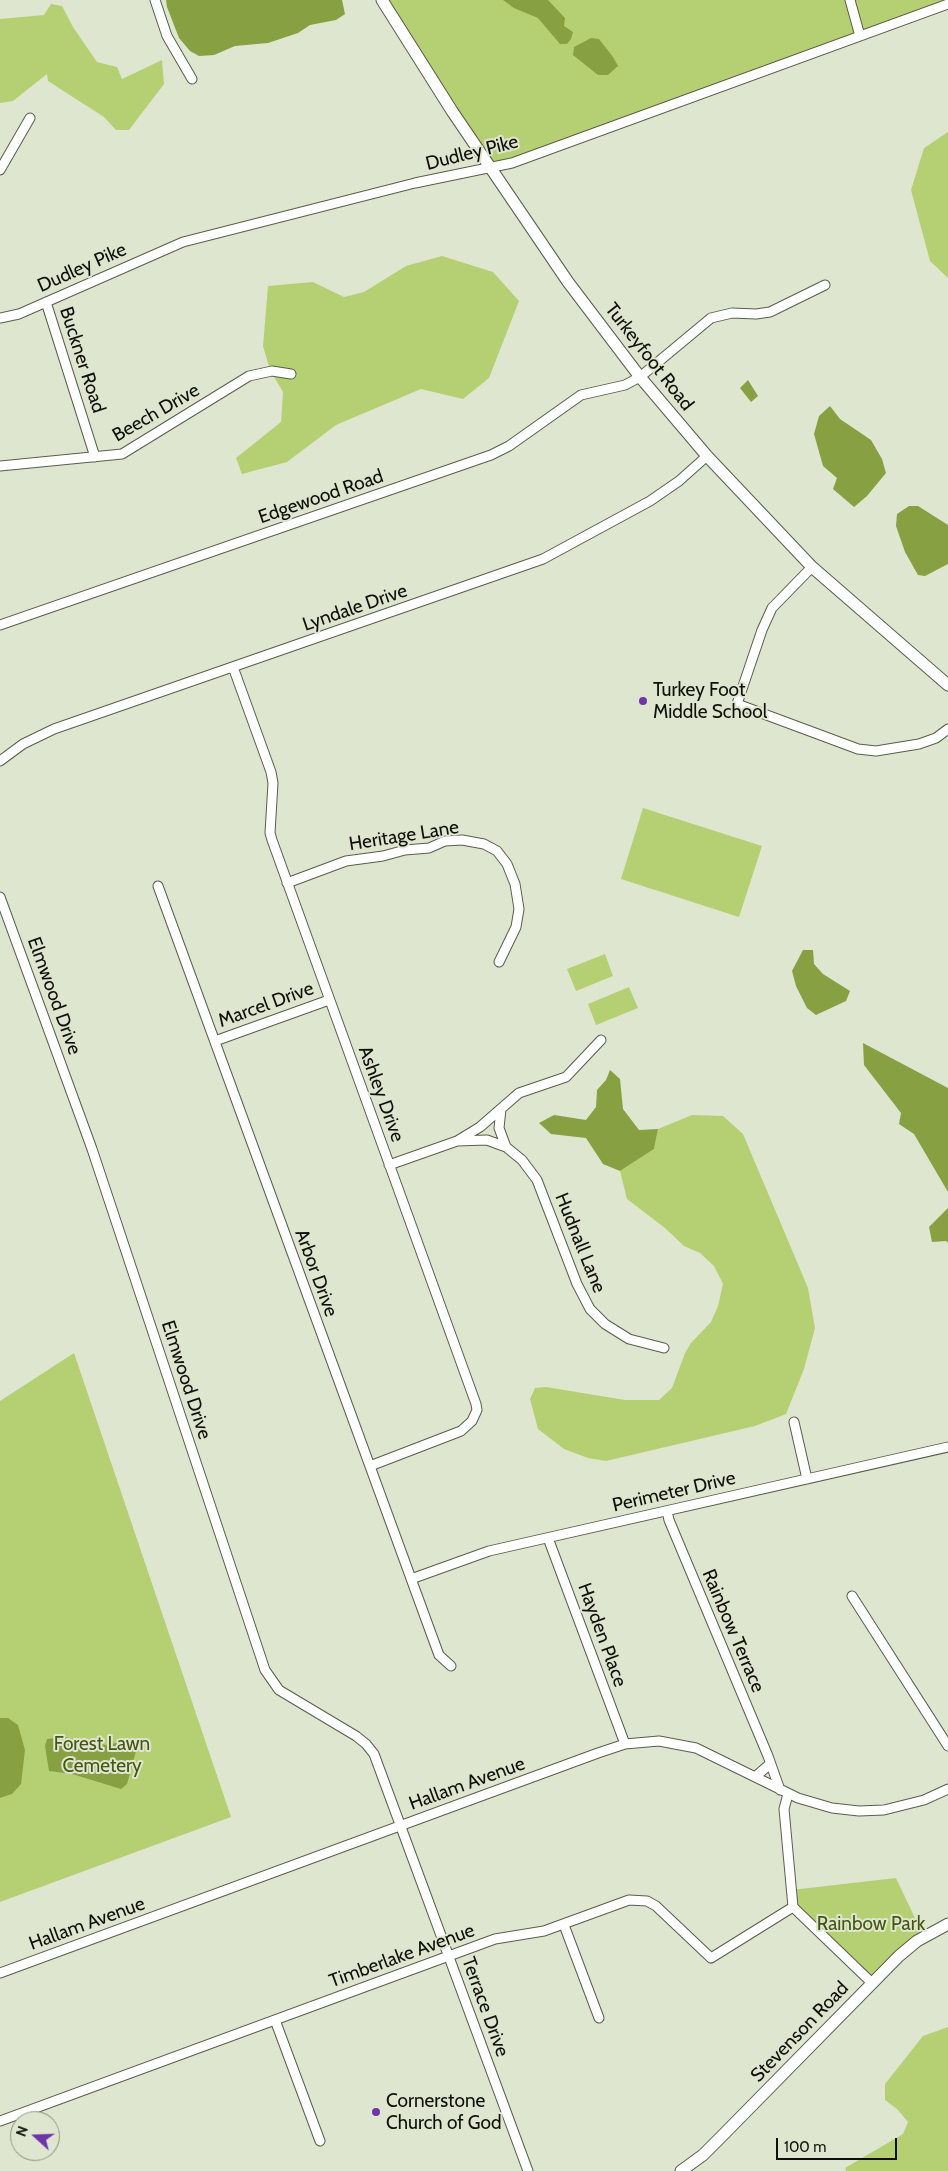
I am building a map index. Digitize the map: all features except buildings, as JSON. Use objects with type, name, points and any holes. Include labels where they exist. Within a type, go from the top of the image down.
[{"type":"main road","name":"Turkeyfoot Road","points":[[382,0],[452,110],[568,282],[640,377],[706,456],[812,567],[948,685]]},
{"type":"main road","name":"Stevenson Road","points":[[681,2171],[698,2159],[722,2136],[872,1983],[917,1942],[948,1924]]},
{"type":"street","points":[[156,0],[167,36],[192,79]]},
{"type":"street","points":[[850,0],[860,36]]},
{"type":"street","name":"Dudley Pike","points":[[0,318],[19,314],[182,242],[512,162],[948,4]]},
{"type":"street","points":[[0,170],[30,118]]},
{"type":"street","name":"Edgewood Road","points":[[0,625],[491,455],[509,446],[581,395],[616,388],[640,377],[711,318],[732,313],[756,314],[770,312],[825,285]]},
{"type":"street","name":"Buckner Road","points":[[46,302],[95,457]]},
{"type":"street","name":"Beech Drive","points":[[0,466],[122,454],[249,376],[272,371],[291,374]]},
{"type":"street","name":"Lyndale Drive","points":[[0,761],[40,734],[542,559],[650,501],[679,481],[706,456]]},
{"type":"street","points":[[812,567],[772,608],[762,630],[737,704],[858,749],[876,751],[930,741],[948,728]]},
{"type":"street","name":"Ashley Drive","points":[[234,667],[271,772],[273,792],[270,833],[473,1394],[476,1410],[472,1422],[461,1432],[370,1466]]},
{"type":"street","name":"Heritage Lane","points":[[287,883],[346,861],[383,856],[405,850],[429,848],[445,841],[462,840],[484,844],[497,851],[510,869],[515,884],[519,909],[516,927],[499,962]]},
{"type":"street","name":"Arbor Drive","points":[[158,886],[439,1655],[451,1666]]},
{"type":"street","name":"Elmwood Drive","points":[[0,897],[92,1149],[265,1670],[270,1680],[286,1694],[366,1744],[378,1762],[401,1826]]},
{"type":"street","name":"Marcel Drive","points":[[214,1041],[329,1000]]},
{"type":"street","name":"Hudnall Lane","points":[[390,1165],[457,1140],[480,1127],[525,1090],[566,1077],[600,1040]]},
{"type":"street","points":[[502,1109],[499,1128],[506,1147]]},
{"type":"street","name":"Hudnall Lane","points":[[457,1140],[487,1140],[506,1147],[522,1160],[537,1180],[577,1284],[590,1309],[605,1324],[629,1339],[664,1348]]},
{"type":"street","points":[[794,1422],[807,1479]]},
{"type":"street","name":"Perimeter Drive","points":[[411,1579],[489,1551],[948,1448]]},
{"type":"street","name":"Rainbow Terrace","points":[[667,1511],[669,1520],[770,1764],[784,1792],[793,1907]]},
{"type":"street","name":"Hayden Place","points":[[548,1538],[625,1744]]},
{"type":"street","points":[[852,1596],[948,1746]]},
{"type":"street","name":"Hallam Avenue","points":[[0,1973],[625,1744],[659,1741],[684,1744],[716,1756],[784,1792],[832,1808],[871,1811],[924,1800],[948,1789]]},
{"type":"street","points":[[755,1777],[770,1764]]},
{"type":"street","name":"Terrace Drive","points":[[401,1826],[528,2171]]},
{"type":"street","name":"Timberlake Avenue","points":[[0,2121],[495,1939],[544,1931],[629,1900],[646,1901],[656,1906],[712,1958],[793,1907]]},
{"type":"street","points":[[793,1907],[872,1983]]},
{"type":"street","points":[[564,1925],[599,2018]]},
{"type":"street","points":[[276,2020],[320,2141]]},
{"type":"green space","points":[[382,0],[948,0],[491,166]]},
{"type":"green space","points":[[51,4],[62,6],[73,27],[97,62],[117,67],[122,79],[162,60],[164,84],[129,130],[116,130],[104,117],[48,81],[47,74],[13,101],[0,103],[0,19],[44,15]]},
{"type":"green space","points":[[948,132],[948,278],[930,261],[911,190],[924,148]]},
{"type":"green space","points":[[442,256],[493,272],[519,301],[489,378],[463,399],[421,389],[336,425],[287,462],[242,474],[236,458],[281,422],[283,392],[270,370],[263,346],[268,286],[313,282],[344,297],[364,292],[406,266]]},
{"type":"green space","points":[[643,808],[762,846],[739,917],[621,879]]},
{"type":"green space","points":[[605,954],[613,976],[576,991],[567,969]]},
{"type":"green space","points":[[629,987],[638,1008],[596,1025],[588,1004]]},
{"type":"green space","points":[[692,1115],[723,1116],[743,1134],[808,1288],[815,1328],[804,1369],[786,1414],[755,1426],[606,1461],[588,1458],[564,1449],[538,1429],[530,1399],[535,1388],[546,1387],[625,1400],[659,1400],[672,1388],[685,1353],[691,1343],[711,1322],[718,1306],[723,1284],[714,1266],[700,1253],[684,1246],[665,1228],[627,1199],[620,1171],[654,1149],[658,1129]]},
{"type":"green space","name":"Forest Lawn Cemetery","points":[[74,1353],[231,1817],[0,1902],[0,1401]]},
{"type":"green space","name":"Rainbow Park","points":[[896,1878],[924,1937],[872,1983],[793,1907],[791,1890]]},
{"type":"green space","points":[[948,2027],[948,2171],[846,2171],[845,2168],[903,2134],[908,2122],[897,2109],[885,2100],[885,2084],[923,2036]]},
{"type":"shaded area","points":[[166,0],[342,0],[345,14],[336,20],[310,25],[298,33],[268,43],[235,46],[214,55],[199,56],[190,51],[179,38]]},
{"type":"shaded area","points":[[503,0],[548,0],[565,18],[564,26],[573,32],[571,39],[567,44],[560,44],[538,18],[514,8]]},
{"type":"shaded area","points":[[591,38],[599,39],[618,66],[608,75],[598,75],[573,55],[574,47]]},
{"type":"shaded area","points":[[748,380],[758,396],[751,402],[740,388]]},
{"type":"shaded area","points":[[830,406],[840,419],[871,440],[882,459],[886,473],[867,496],[854,507],[833,489],[837,478],[823,466],[814,434],[819,416]]},
{"type":"shaded area","points":[[909,506],[918,506],[948,525],[948,564],[925,576],[918,575],[905,552],[896,526],[897,514]]},
{"type":"shaded area","points":[[803,950],[813,950],[814,964],[823,974],[850,991],[846,1001],[816,1015],[807,1008],[796,986],[792,971]]},
{"type":"shaded area","points":[[863,1043],[948,1088],[948,1192],[914,1134],[899,1124],[901,1113],[864,1065]]},
{"type":"shaded area","points":[[610,1070],[620,1079],[623,1109],[639,1130],[658,1129],[654,1149],[620,1171],[603,1164],[586,1138],[551,1134],[539,1123],[554,1115],[586,1120],[596,1107],[597,1090],[606,1080]]},
{"type":"shaded area","points":[[948,1208],[948,1243],[946,1241],[932,1242],[929,1227]]},
{"type":"shaded area","points":[[0,1718],[8,1718],[18,1725],[25,1750],[21,1784],[12,1794],[0,1798]]},
{"type":"shaded area","points":[[64,1737],[106,1745],[121,1742],[136,1751],[127,1784],[121,1789],[72,1774],[49,1771],[45,1746],[47,1739]]},
{"type":"place","name":"Turkey Foot Middle School","points":[[643,701]]},
{"type":"place","name":"Cornerstone Church of God","points":[[376,2112]]}]
